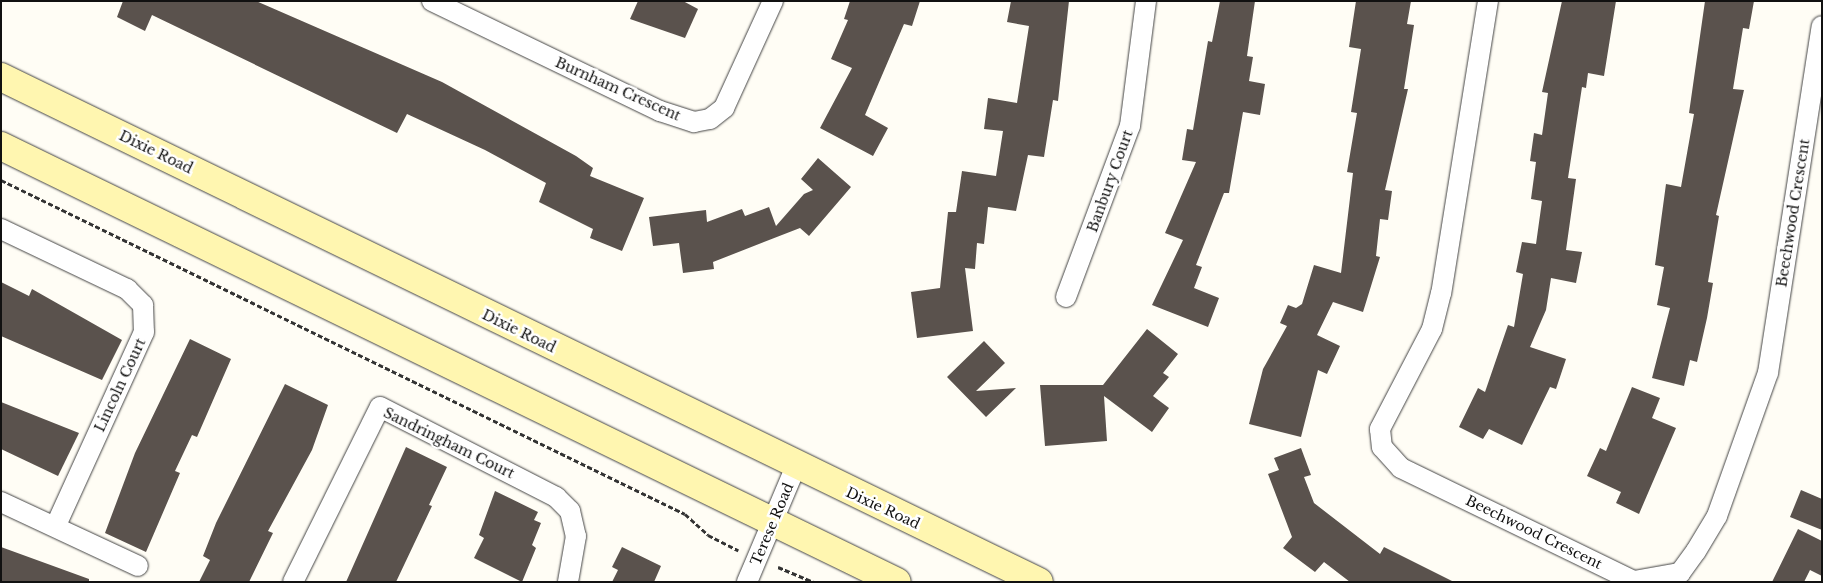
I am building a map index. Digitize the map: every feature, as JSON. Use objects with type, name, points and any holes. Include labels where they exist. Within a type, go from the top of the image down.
[{"type":"main road","name":"Dixie Road","points":[[1,77],[796,466],[1039,582]]},
{"type":"main road","points":[[1,146],[897,582]]},
{"type":"street","name":"Burnham Crescent","points":[[432,1],[660,110],[694,122],[710,119],[724,108],[773,1]]},
{"type":"street","name":"Banbury Court","points":[[1066,297],[1130,126],[1146,1]]},
{"type":"street","name":"Beechwood Crescent","points":[[1488,1],[1441,293],[1432,330],[1380,429],[1382,447],[1401,468],[1634,581],[1680,573],[1696,551],[1717,516],[1768,373],[1822,26]]},
{"type":"street","name":"Lincoln Court","points":[[1,230],[127,289],[143,305],[144,332],[55,527]]},
{"type":"street","name":"Sandringham Court","points":[[293,582],[380,407],[556,497],[570,511],[576,536],[568,582]]},
{"type":"street","name":"Terese Road","points":[[747,582],[796,466]]},
{"type":"street","points":[[1,502],[138,566]]},
{"type":"path","points":[[1,180],[684,514],[708,535],[757,559],[814,582]]},
{"type":"building","points":[[123,1],[256,1],[442,82],[576,156],[593,168],[590,176],[644,198],[622,251],[590,238],[593,229],[539,202],[546,183],[485,150],[407,114],[397,133],[152,15],[145,31],[117,17]]},
{"type":"building","points":[[638,1],[683,1],[698,9],[685,38],[630,19]]},
{"type":"building","points":[[850,1],[920,1],[912,26],[904,24],[865,115],[888,128],[873,156],[820,128],[852,68],[831,59],[848,20],[844,19]]},
{"type":"building","points":[[1011,1],[1069,1],[1058,101],[1053,100],[1044,157],[1028,155],[1016,211],[988,207],[984,244],[977,243],[975,269],[965,268],[973,331],[917,338],[911,292],[940,288],[948,212],[956,212],[962,171],[996,176],[1003,131],[984,129],[988,98],[1017,103],[1029,26],[1007,22]]},
{"type":"building","points":[[1220,1],[1255,1],[1247,56],[1253,57],[1249,81],[1265,84],[1260,115],[1243,112],[1229,193],[1224,193],[1196,265],[1202,267],[1194,288],[1219,298],[1208,327],[1152,305],[1183,240],[1165,233],[1196,162],[1182,160],[1187,129],[1193,130],[1208,41],[1212,42]]},
{"type":"building","points":[[1356,1],[1411,1],[1407,24],[1414,25],[1404,89],[1408,89],[1385,190],[1392,191],[1388,220],[1380,219],[1376,256],[1380,257],[1363,312],[1333,302],[1317,335],[1340,346],[1327,374],[1318,370],[1301,437],[1249,424],[1263,369],[1287,326],[1280,323],[1288,305],[1296,308],[1302,304],[1314,265],[1341,273],[1353,173],[1347,172],[1357,113],[1351,112],[1361,49],[1349,47]]},
{"type":"building","points":[[1562,1],[1616,1],[1604,76],[1588,73],[1586,88],[1582,87],[1568,178],[1576,179],[1566,250],[1582,252],[1576,283],[1551,278],[1546,310],[1530,347],[1566,359],[1556,389],[1550,387],[1522,445],[1489,429],[1483,439],[1459,427],[1478,388],[1485,392],[1508,325],[1514,327],[1523,274],[1516,272],[1522,242],[1536,244],[1542,201],[1531,199],[1536,162],[1530,161],[1534,133],[1542,135],[1548,93],[1542,92]]},
{"type":"building","points":[[1705,1],[1754,1],[1749,29],[1743,28],[1733,89],[1744,90],[1716,215],[1719,216],[1708,282],[1713,283],[1707,318],[1697,362],[1690,360],[1684,386],[1652,378],[1670,308],[1657,305],[1664,267],[1655,265],[1666,184],[1681,187],[1694,114],[1689,113]]},
{"type":"building","points":[[818,158],[851,187],[809,236],[800,228],[713,262],[714,269],[683,273],[679,243],[653,246],[649,217],[706,210],[707,222],[742,209],[745,216],[769,207],[776,226],[804,194],[813,190],[801,179]]},
{"type":"building","points":[[1,282],[29,296],[32,289],[122,340],[102,380],[1,336]]},
{"type":"building","points":[[1147,329],[1178,354],[1163,373],[1169,377],[1153,396],[1169,408],[1152,432],[1104,396],[1107,441],[1045,446],[1040,385],[1103,385]]},
{"type":"building","points":[[190,339],[231,359],[197,437],[192,435],[175,471],[180,473],[146,552],[105,533],[135,453]]},
{"type":"building","points":[[984,341],[1005,363],[976,391],[1016,388],[986,417],[947,377]]},
{"type":"building","points":[[285,384],[328,405],[312,450],[268,531],[273,533],[249,582],[199,582],[210,560],[203,556],[216,523]]},
{"type":"building","points":[[1632,387],[1660,398],[1652,418],[1676,428],[1639,514],[1616,503],[1621,492],[1587,476],[1600,448],[1606,451]]},
{"type":"building","points":[[1,402],[79,433],[58,476],[1,449]]},
{"type":"building","points":[[406,447],[447,467],[429,505],[432,506],[396,582],[346,582]]},
{"type":"building","points":[[1301,448],[1311,475],[1304,477],[1314,503],[1380,554],[1384,547],[1454,582],[1350,582],[1324,562],[1315,572],[1283,548],[1292,537],[1268,474],[1279,470],[1274,458]]},
{"type":"building","points":[[1801,490],[1822,499],[1822,530],[1790,517]]},
{"type":"building","points":[[495,491],[538,512],[534,520],[541,523],[532,545],[536,548],[522,582],[474,558],[484,538],[479,535]]},
{"type":"building","points":[[1798,529],[1822,541],[1822,576],[1810,570],[1804,582],[1772,582]]},
{"type":"building","points":[[1,547],[89,579],[89,582],[1,582]]},
{"type":"building","points":[[622,547],[661,566],[654,582],[612,582],[618,570],[612,567]]}]
